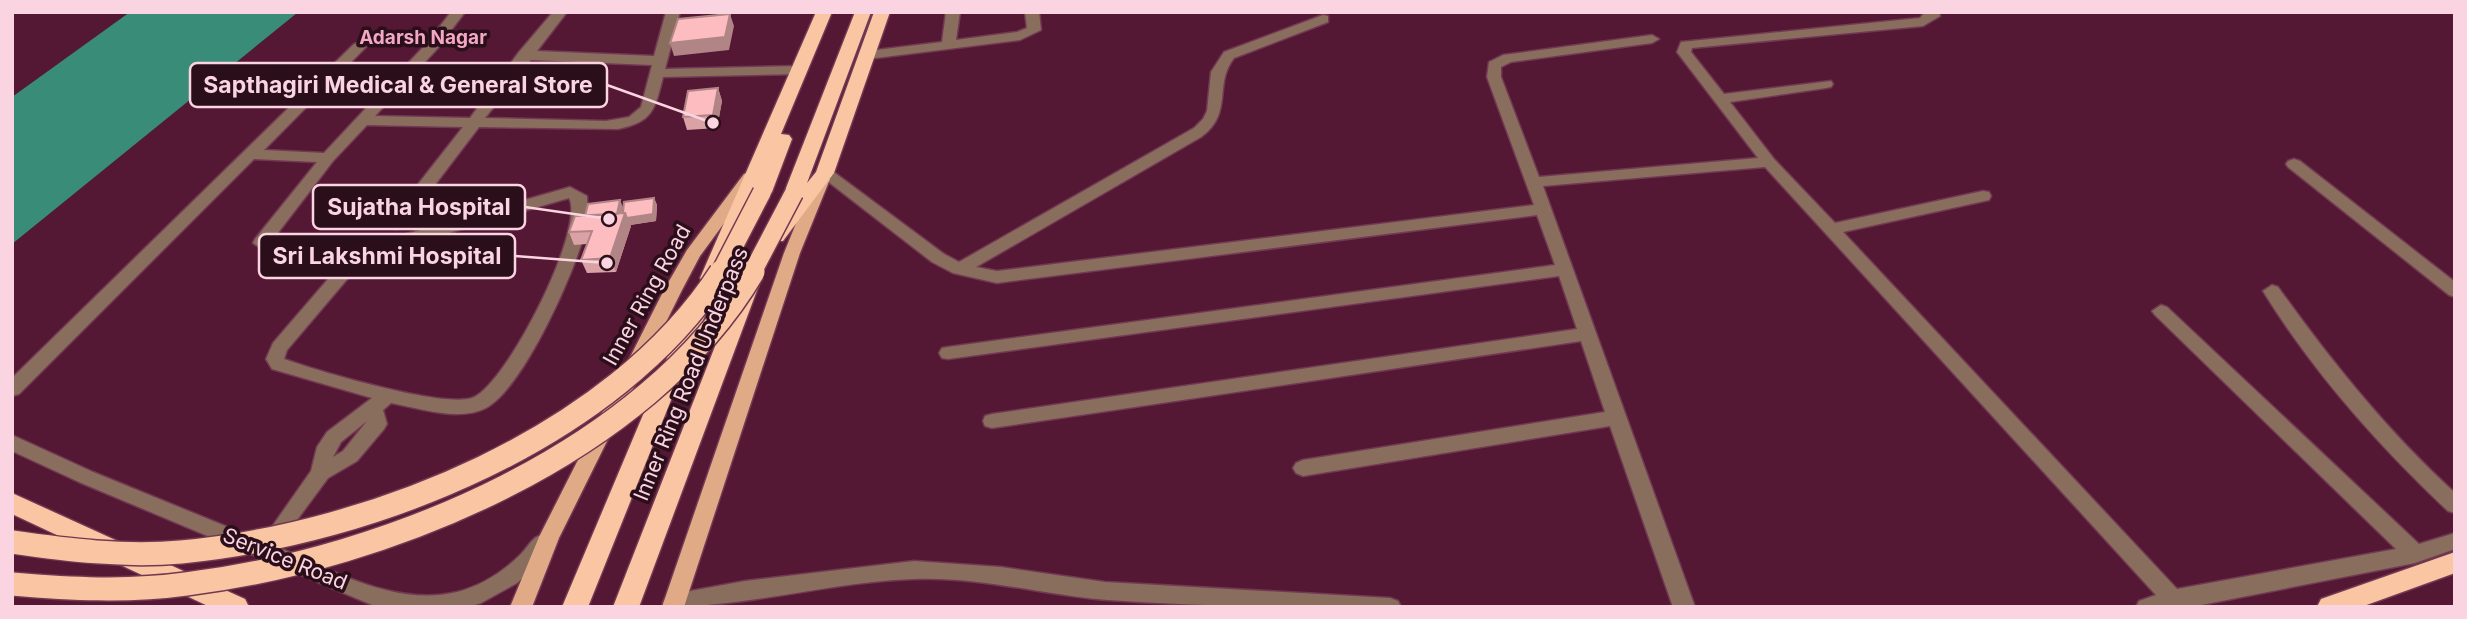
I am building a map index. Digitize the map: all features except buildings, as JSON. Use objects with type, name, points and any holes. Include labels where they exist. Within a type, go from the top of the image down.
[{"type":"highway","name":"Inner Ring Road","points":[[754,171],[824,12]]},
{"type":"highway","points":[[12,542],[52,550],[126,554],[200,550],[281,537],[364,514],[440,486],[507,454],[574,414],[629,374],[665,342],[702,301],[730,260],[762,192],[835,12]]},
{"type":"highway","points":[[12,584],[78,590],[144,589],[228,579],[319,559],[449,512],[523,476],[596,432],[663,381],[691,354],[731,309],[761,265],[794,193],[863,12]]},
{"type":"highway","points":[[825,173],[882,12]]},
{"type":"highway","name":"Inner Ring Road Underpass","points":[[575,607],[754,171]]},
{"type":"highway","name":"Inner Ring Road Underpass","points":[[626,607],[762,255],[825,173]]},
{"type":"highway","points":[[12,503],[236,607]]},
{"type":"highway","points":[[2330,607],[2455,562]]},
{"type":"main road","name":"Inner Ring Road","points":[[521,607],[549,537],[585,470],[673,290],[699,246],[754,171]]},
{"type":"main road","points":[[673,605],[792,253],[825,173]]},
{"type":"street","points":[[261,243],[328,158],[432,46],[458,12]]},
{"type":"street","points":[[396,224],[472,122],[560,12]]},
{"type":"street","points":[[366,120],[606,126],[631,123],[643,116],[648,108],[673,12]]},
{"type":"street","points":[[949,44],[953,12]]},
{"type":"street","points":[[868,55],[1020,36],[1034,30],[1032,12]]},
{"type":"street","points":[[1932,12],[1933,16],[1923,22],[1686,45],[1684,52],[1769,162],[2177,603]]},
{"type":"street","points":[[959,269],[1202,129],[1211,118],[1218,67],[1228,55],[1323,19]]},
{"type":"street","points":[[1652,38],[1508,58],[1494,65],[1494,76],[1535,182],[1615,418],[1684,607]]},
{"type":"street","points":[[12,389],[359,47]]},
{"type":"street","points":[[524,55],[659,67],[800,70]]},
{"type":"street","points":[[1720,99],[1826,83]]},
{"type":"street","points":[[250,154],[328,158]]},
{"type":"street","points":[[1535,182],[1769,162]]},
{"type":"street","points":[[2294,164],[2455,291]]},
{"type":"street","points":[[825,173],[938,258],[959,269],[997,277],[1544,209]]},
{"type":"street","points":[[570,192],[579,196],[579,226],[555,291],[503,382],[480,403],[461,405],[381,402],[278,364],[275,359],[279,348],[360,253],[570,192]]},
{"type":"street","points":[[1832,229],[1983,196]]},
{"type":"street","points":[[948,353],[1564,270]]},
{"type":"street","points":[[2272,292],[2306,341],[2374,423],[2455,505]]},
{"type":"street","points":[[2161,311],[2415,554]]},
{"type":"street","points":[[992,421],[1587,334]]},
{"type":"street","points":[[265,551],[321,473],[349,456],[377,424],[381,402]]},
{"type":"street","points":[[1303,468],[1615,418]]},
{"type":"street","name":"Service Road","points":[[12,442],[86,477],[386,601],[419,607],[456,603],[492,589],[525,567],[549,537]]},
{"type":"street","points":[[2147,607],[2415,554],[2455,541]]},
{"type":"street","points":[[673,605],[745,590],[914,570],[1001,576],[1105,591],[1390,607]]},
{"type":"shaded area","points":[[130,12],[297,13],[12,244],[12,97]]},
{"type":"place","name":"Sapthagiri Medical & General Store","points":[[713,123]]},
{"type":"place","name":"Sujatha Hospital","points":[[609,219]]},
{"type":"place","name":"Sri Lakshmi Hospital","points":[[607,263]]},
{"type":"district","name":"Adarsh Nagar","points":[[423,37]]}]
